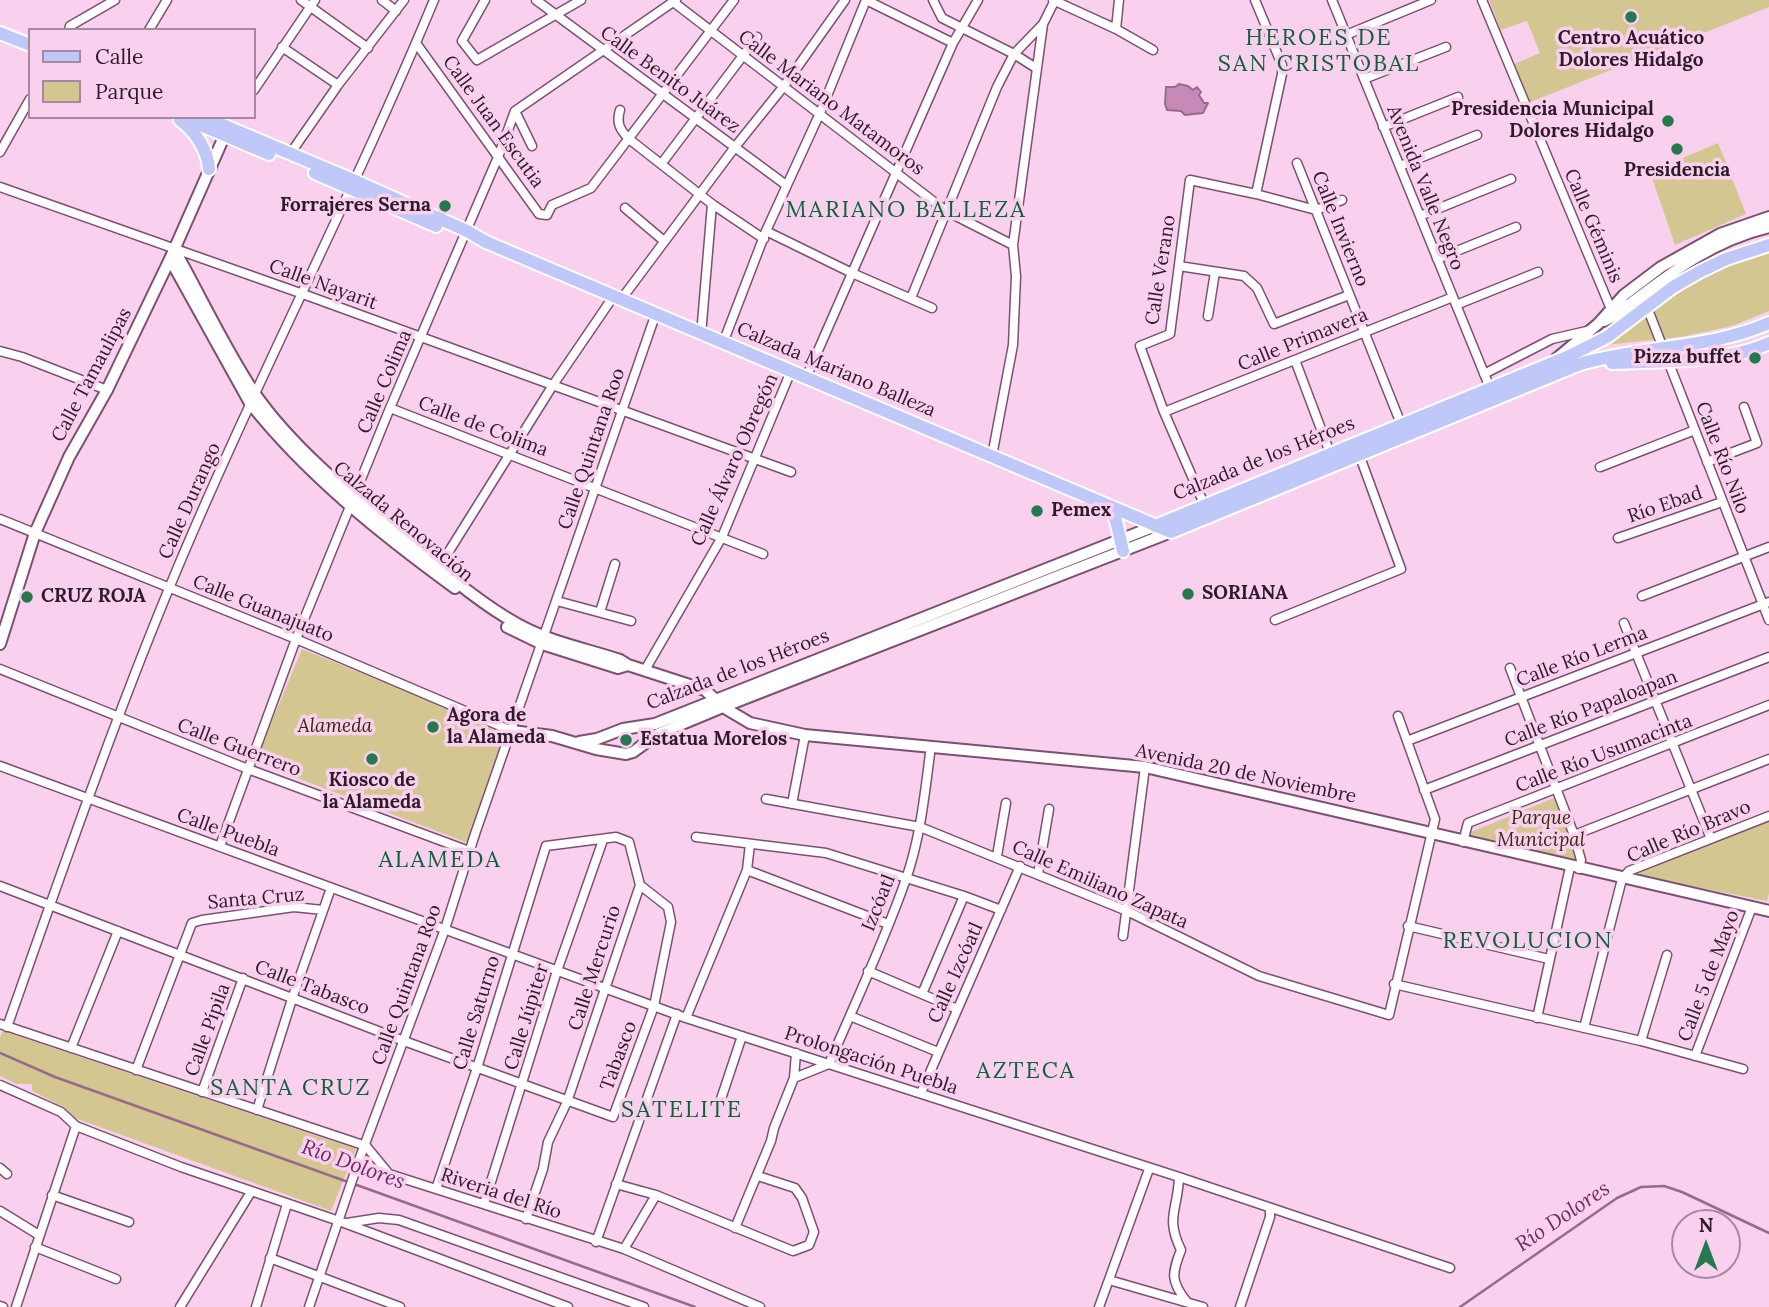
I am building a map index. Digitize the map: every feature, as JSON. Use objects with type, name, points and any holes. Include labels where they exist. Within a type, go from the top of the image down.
[{"type":"main road","points":[[0,33],[28,44]]},
{"type":"main road","points":[[180,119],[200,141],[209,160],[209,169]]},
{"type":"main road","points":[[192,119],[229,127],[352,184]]},
{"type":"main road","points":[[209,119],[352,184]]},
{"type":"main road","name":"Calzada Mariano Balleza","points":[[352,184],[655,316],[1171,532]]},
{"type":"main road","name":"Calzada de los Héroes","points":[[1155,526],[1588,347],[1615,318],[1647,307],[1673,287],[1726,259],[1769,245]]},
{"type":"main road","name":"Calzada de los Héroes","points":[[1171,532],[1580,364],[1603,357],[1716,339],[1769,323]]},
{"type":"main road","points":[[1580,364],[1733,354],[1769,344]]},
{"type":"main road","points":[[1110,506],[1122,545]]},
{"type":"street","points":[[70,28],[115,0]]},
{"type":"street","points":[[150,28],[167,0]]},
{"type":"street","points":[[301,0],[313,3],[368,48]]},
{"type":"street","points":[[382,0],[396,11]]},
{"type":"street","points":[[290,154],[338,85],[404,0]]},
{"type":"street","name":"Calle Durango","points":[[3,1026],[169,587],[252,398],[303,294],[434,0]]},
{"type":"street","points":[[485,0],[462,41],[477,60],[581,0]]},
{"type":"street","name":"Calle Benito Juárez","points":[[536,0],[786,185]]},
{"type":"street","points":[[629,139],[734,0]]},
{"type":"street","points":[[437,571],[553,385],[616,299],[784,86],[845,0]]},
{"type":"street","points":[[723,343],[765,235],[820,113],[866,0],[953,43]]},
{"type":"street","points":[[933,0],[942,18],[1036,68]]},
{"type":"street","points":[[806,378],[953,43],[978,0]]},
{"type":"street","points":[[992,456],[1013,345],[1016,276],[1013,245],[1043,24],[1054,0],[1153,50]]},
{"type":"street","points":[[1116,29],[1119,0]]},
{"type":"street","points":[[1255,0],[1282,65],[1256,194],[1316,210],[1342,200]]},
{"type":"street","name":"Avenida Valle Negro","points":[[1332,0],[1490,388]]},
{"type":"street","points":[[1346,35],[1431,0]]},
{"type":"street","name":"Calle Géminis","points":[[1482,0],[1615,318]]},
{"type":"street","points":[[533,146],[515,111],[673,1]]},
{"type":"street","name":"Calle Mariano Matamoros","points":[[673,1],[708,31],[896,170],[946,211],[1013,245]]},
{"type":"street","points":[[256,87],[313,3]]},
{"type":"street","points":[[911,298],[997,87],[1014,54],[1043,24]]},
{"type":"street","points":[[662,163],[758,37]]},
{"type":"street","name":"Calle Juan Escutia","points":[[416,43],[539,214],[547,215],[552,205],[592,188],[629,139]]},
{"type":"street","points":[[282,47],[338,85]]},
{"type":"street","points":[[1364,79],[1446,47]]},
{"type":"street","points":[[1384,127],[1458,97]]},
{"type":"street","points":[[0,152],[28,103]]},
{"type":"street","points":[[620,110],[619,128],[629,139],[712,204],[765,235],[932,308]]},
{"type":"street","name":"Calle Colima","points":[[220,846],[296,639],[515,111]]},
{"type":"street","name":"Calle Tamaulipas","points":[[0,644],[35,533],[69,457],[107,390],[172,254],[229,127]]},
{"type":"street","points":[[1399,166],[1477,135]]},
{"type":"street","name":"Calle Invierno","points":[[1297,163],[1401,424]]},
{"type":"street","points":[[1420,216],[1511,179]]},
{"type":"street","name":"Calle Verano","points":[[1164,412],[1140,346],[1170,334],[1189,180],[1256,194]]},
{"type":"street","name":"Calle Nayarit","points":[[0,187],[172,254],[303,294],[792,472]]},
{"type":"street","points":[[701,335],[712,204]]},
{"type":"street","points":[[625,208],[664,241]]},
{"type":"street","points":[[1484,374],[1552,339],[1615,318],[1624,295],[1720,234],[1769,217]]},
{"type":"street","points":[[1437,259],[1517,226]]},
{"type":"street","points":[[1664,271],[1719,243],[1769,226]]},
{"type":"street","name":"Calzada Renovación","points":[[172,254],[252,398],[290,446],[437,571],[500,622],[618,668],[628,665],[705,690],[719,703]]},
{"type":"street","points":[[1179,266],[1244,276],[1257,288],[1274,324],[1349,295]]},
{"type":"street","points":[[1208,316],[1215,272]]},
{"type":"street","name":"Calle Primavera","points":[[1164,412],[1364,332],[1538,272]]},
{"type":"street","name":"Calle Río Nilo","points":[[1647,307],[1721,502],[1766,603],[1769,620]]},
{"type":"street","name":"Calle Quintana Roo","points":[[309,1307],[359,1160],[445,929],[469,851],[655,316]]},
{"type":"street","points":[[1548,365],[1594,327]]},
{"type":"street","points":[[0,351],[107,390]]},
{"type":"street","points":[[1294,360],[1330,453]]},
{"type":"street","name":"Calle Álvaro Obregón","points":[[645,670],[722,537],[791,371]]},
{"type":"street","points":[[1707,462],[1757,443],[1744,407]]},
{"type":"street","name":"Calle de Colima","points":[[390,408],[763,554]]},
{"type":"street","points":[[1164,412],[1204,504]]},
{"type":"street","points":[[1600,467],[1695,430]]},
{"type":"street","points":[[1275,620],[1401,569],[1359,454]]},
{"type":"street","name":"Río Ebad","points":[[1618,538],[1721,502]]},
{"type":"street","name":"Calle Guanajuato","points":[[0,519],[296,639],[512,731]]},
{"type":"street","name":"Calzada de los Héroes","points":[[1122,545],[1155,526]]},
{"type":"street","name":"Calzada de los Héroes","points":[[577,742],[655,724],[719,703],[1122,545],[1171,532]]},
{"type":"street","points":[[1642,596],[1769,547]]},
{"type":"street","points":[[600,612],[615,564]]},
{"type":"street","points":[[557,601],[631,621]]},
{"type":"street","name":"Calle Río Lerma","points":[[1407,741],[1766,603]]},
{"type":"street","points":[[1624,623],[1711,839]]},
{"type":"street","name":"Calle Río Papaloapan","points":[[1424,790],[1769,657]]},
{"type":"street","points":[[1510,668],[1557,789],[1581,860],[1574,868],[1549,959],[1537,1018]]},
{"type":"street","name":"Calle Guerrero","points":[[0,669],[248,769],[469,851]]},
{"type":"street","name":"Calzada de los Héroes","points":[[577,742],[626,754],[658,734],[719,703]]},
{"type":"street","name":"Avenida 20 de Noviembre","points":[[719,703],[750,723],[805,735],[1145,767],[1769,911]]},
{"type":"street","name":"Calle Río Usumacinta","points":[[1463,842],[1468,823],[1769,705]]},
{"type":"street","points":[[1398,716],[1435,819],[1394,984],[1641,1041],[1743,1069]]},
{"type":"street","points":[[631,729],[637,734],[639,742],[636,750]]},
{"type":"street","points":[[512,731],[577,742]]},
{"type":"street","points":[[617,731],[612,738],[613,747],[618,753]]},
{"type":"street","points":[[792,804],[805,735]]},
{"type":"street","name":"Izcóatl","points":[[829,1064],[907,878],[920,827],[931,746]]},
{"type":"street","points":[[1574,835],[1769,759]]},
{"type":"street","name":"Calle Puebla","points":[[0,766],[445,929]]},
{"type":"street","points":[[1124,936],[1145,767]]},
{"type":"street","name":"Calle Emiliano Zapata","points":[[766,799],[920,827],[1127,911],[1259,976],[1329,999],[1388,1015],[1394,984]]},
{"type":"street","points":[[997,856],[1006,803]]},
{"type":"street","points":[[1038,874],[1049,809]]},
{"type":"street","name":"Calle Río Bravo","points":[[1622,879],[1629,871],[1769,816]]},
{"type":"street","points":[[696,836],[826,853],[1001,910]]},
{"type":"street","name":"Calle Mercurio","points":[[526,1219],[543,1169],[548,1142],[567,1102],[640,885],[629,842],[616,837],[603,840]]},
{"type":"street","name":"Calle Saturno","points":[[436,1189],[546,846],[603,840]]},
{"type":"street","name":"Calle Júpiter","points":[[484,1204],[557,971],[603,840]]},
{"type":"street","points":[[686,1018],[747,870],[750,844]]},
{"type":"street","name":"Calle Izcóatl","points":[[921,1093],[1020,866]]},
{"type":"street","points":[[747,870],[888,924]]},
{"type":"street","points":[[1584,1028],[1622,879]]},
{"type":"street","name":"Tabasco","points":[[613,1117],[654,1006],[671,922],[668,907],[640,885]]},
{"type":"street","name":"Calle Tabasco","points":[[0,886],[293,996],[404,1041],[613,1117]]},
{"type":"street","points":[[257,1110],[331,888]]},
{"type":"street","points":[[922,994],[964,896]]},
{"type":"street","name":"Santa Cruz","points":[[179,955],[192,923],[201,920],[294,907],[323,910]]},
{"type":"street","name":"Calle 5 de Mayo","points":[[1695,1056],[1752,907]]},
{"type":"street","points":[[1408,926],[1549,959]]},
{"type":"street","name":"Prolongación Puebla","points":[[445,929],[686,1018],[1179,1177],[1450,1268]]},
{"type":"street","points":[[71,1048],[118,931]]},
{"type":"street","points":[[136,1070],[179,955]]},
{"type":"street","points":[[1641,1041],[1667,955]]},
{"type":"street","points":[[868,971],[957,1009]]},
{"type":"street","name":"Calle Pípila","points":[[202,1092],[243,978]]},
{"type":"street","points":[[596,1242],[677,1014]]},
{"type":"street","points":[[850,1016],[938,1052]]},
{"type":"street","points":[[3,1026],[366,1146]]},
{"type":"street","points":[[721,1099],[743,1036]]},
{"type":"street","points":[[735,1227],[758,1175],[794,1078],[796,1053]]},
{"type":"street","points":[[794,1078],[829,1064]]},
{"type":"street","points":[[0,1085],[61,1112],[76,1126],[568,1307]]},
{"type":"street","points":[[16,1307],[76,1126]]},
{"type":"street","name":"Riveria del Río","points":[[366,1146],[389,1174],[624,1250],[761,1307]]},
{"type":"street","points":[[1099,1307],[1149,1168]]},
{"type":"street","points":[[616,1184],[656,1195],[793,1251],[809,1245],[814,1232],[802,1198],[795,1188],[758,1175]]},
{"type":"street","points":[[1179,1177],[1172,1212],[1173,1233],[1181,1250],[1173,1272],[1177,1290],[1186,1302]]},
{"type":"street","points":[[180,1307],[251,1192]]},
{"type":"street","points":[[52,1195],[129,1222]]},
{"type":"street","points":[[624,1250],[656,1195]]},
{"type":"street","points":[[256,1307],[286,1204]]},
{"type":"street","points":[[1240,1307],[1270,1217],[1270,1209]]},
{"type":"street","points":[[0,1211],[39,1235]]},
{"type":"street","points":[[339,1222],[379,1218],[399,1220],[644,1307]]},
{"type":"street","points":[[35,1247],[116,1279]]},
{"type":"street","points":[[270,1258],[400,1307]]},
{"type":"street","points":[[1109,1280],[1199,1307]]},
{"type":"street","points":[[534,1307],[538,1296]]},
{"type":"street","points":[[371,1307],[374,1297]]},
{"type":"green space","points":[[1489,0],[1769,0],[1769,7],[1528,103],[1512,65],[1540,53],[1527,21],[1501,30]]},
{"type":"green space","points":[[1718,143],[1746,214],[1675,245],[1650,172]]},
{"type":"green space","points":[[1769,248],[1769,311],[1732,326],[1681,337],[1614,344],[1572,357],[1728,261]]},
{"type":"green space","name":"Alameda","points":[[302,649],[507,732],[468,843],[255,762]]},
{"type":"green space","name":"Parque Municipal","points":[[1554,798],[1578,854],[1576,864],[1468,839],[1471,832]]},
{"type":"green space","points":[[1769,821],[1767,901],[1640,876],[1640,872]]},
{"type":"green space","points":[[3,1031],[356,1149],[331,1211],[75,1118],[66,1108],[32,1091],[32,1084],[17,1084],[0,1076],[0,1037]]},
{"type":"shaded area","points":[[1179,84],[1193,90],[1197,87],[1204,103],[1208,103],[1203,113],[1185,115],[1181,111],[1167,110],[1166,87]]},
{"type":"waterway","name":"Río Dolores","points":[[0,1053],[55,1077],[348,1182]]},
{"type":"waterway","name":"Río Dolores","points":[[354,1184],[695,1307]]},
{"type":"waterway","name":"Río Dolores","points":[[1460,1307],[1617,1198],[1641,1187],[1664,1186],[1682,1192],[1769,1233]]},
{"type":"place","name":"Centro Acuático Dolores Hidalgo","points":[[1631,17]]},
{"type":"place","name":"Presidencia Municipal Dolores Hidalgo","points":[[1668,121]]},
{"type":"place","name":"Presidencia","points":[[1677,149]]},
{"type":"place","name":"Forrajeres Serna","points":[[445,206]]},
{"type":"place","name":"Pizza buffet","points":[[1755,358]]},
{"type":"place","name":"Pemex","points":[[1037,511]]},
{"type":"place","name":"SORIANA","points":[[1188,594]]},
{"type":"place","name":"CRUZ ROJA","points":[[27,597]]},
{"type":"place","name":"Agora de la Alameda","points":[[433,727]]},
{"type":"place","name":"Estatua Morelos","points":[[626,740]]},
{"type":"place","name":"Kiosco de la Alameda","points":[[372,759]]},
{"type":"district","name":"HEROES DE SAN CRISTOBAL","points":[[1319,51]]},
{"type":"district","name":"MARIANO BALLEZA","points":[[906,210]]},
{"type":"district","name":"ALAMEDA","points":[[440,860]]},
{"type":"district","name":"REVOLUCION","points":[[1528,941]]},
{"type":"district","name":"AZTECA","points":[[1026,1071]]},
{"type":"district","name":"SANTA CRUZ","points":[[291,1088]]},
{"type":"district","name":"SATELITE","points":[[682,1110]]}]
